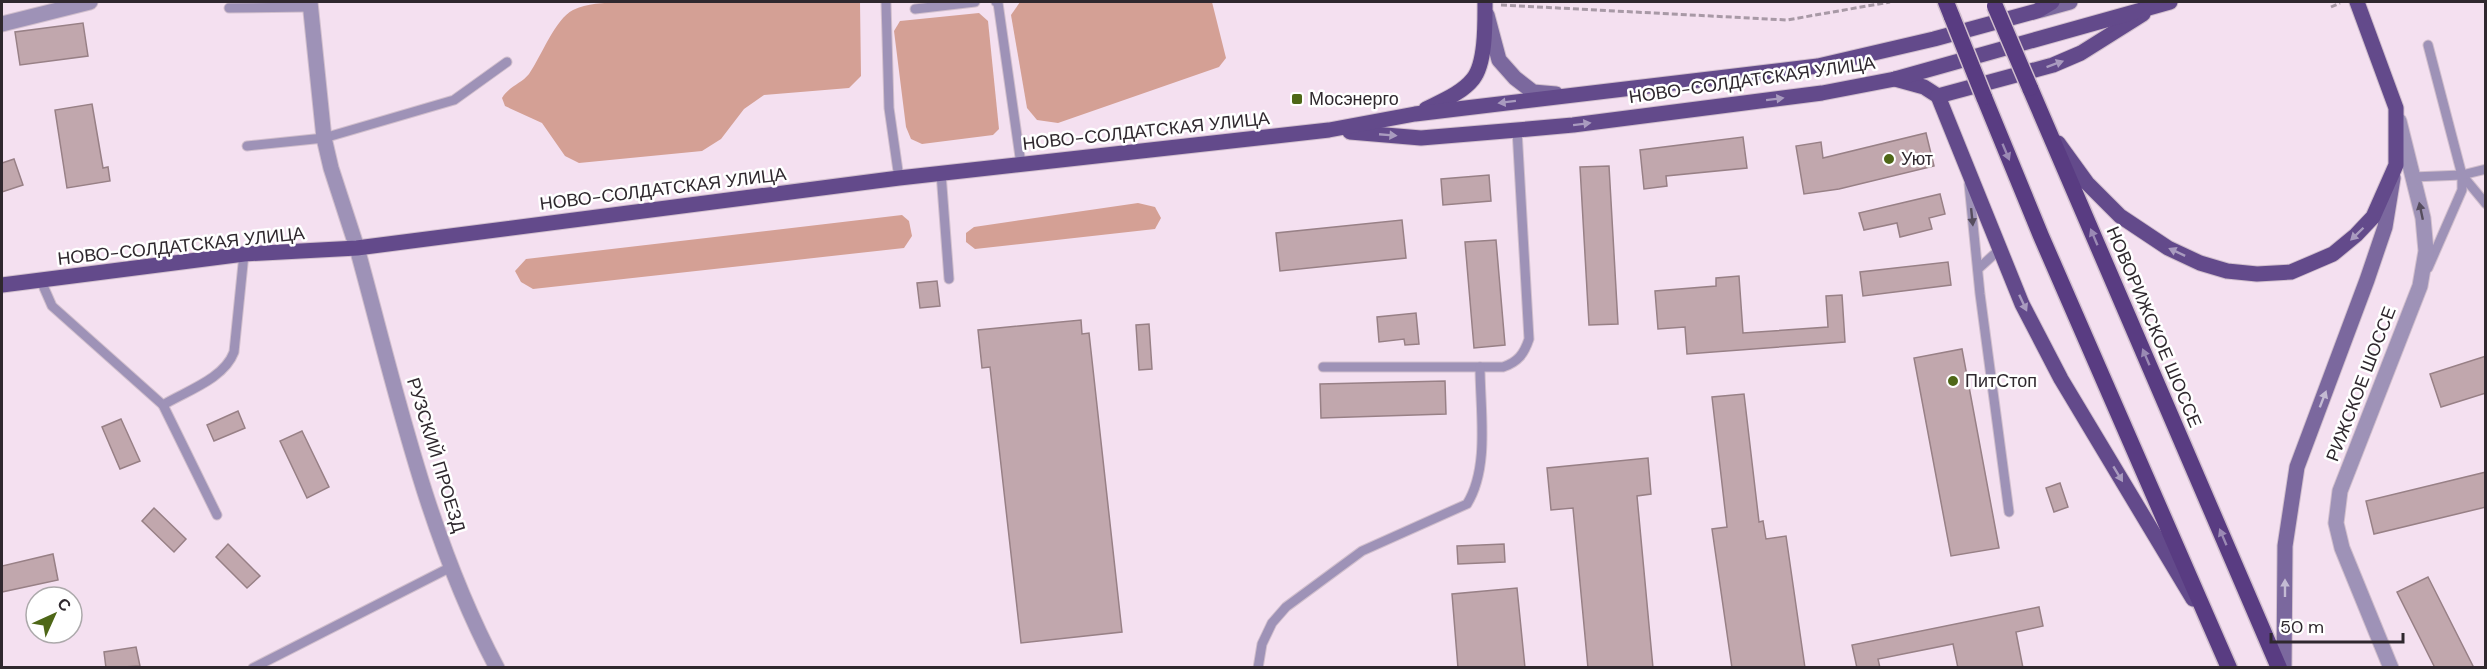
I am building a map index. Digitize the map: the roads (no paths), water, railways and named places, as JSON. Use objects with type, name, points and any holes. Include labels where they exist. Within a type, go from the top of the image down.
[{"type":"highway","points":[[1946,2],[2041,236],[2229,668]]},
{"type":"highway","name":"НОВОРИЖСКОЕ ШОССЕ","points":[[1994,4],[2279,668]]},
{"type":"main road","points":[[2037,11],[2052,2]]},
{"type":"main road","name":"НОВО-СОЛДАТСКАЯ УЛИЦА","points":[[2,285],[244,254],[357,248],[898,178],[1329,130],[1415,114],[1565,94],[1818,66],[1934,39],[2070,2]]},
{"type":"main road","points":[[2284,668],[2285,546],[2297,467],[2385,226],[2396,165],[2396,108],[2357,2]]},
{"type":"main road","points":[[1485,4],[1499,60],[1515,78],[1533,92],[1565,94]]},
{"type":"main road","points":[[1415,114],[1454,95],[1473,79],[1482,63],[1485,4]]},
{"type":"main road","name":"НОВО-СОЛДАТСКАЯ УЛИЦА","points":[[1329,130],[1421,138],[1573,125],[1822,93],[1895,79],[2164,4]]},
{"type":"main road","points":[[1938,96],[2052,65],[2081,53],[2164,4]]},
{"type":"main road","points":[[1895,79],[1924,87],[1938,96],[2022,304],[2061,379],[2191,596],[2229,668]]},
{"type":"main road","points":[[2046,126],[2086,183],[2120,216],[2168,248],[2200,263],[2228,271],[2257,274],[2290,272],[2333,254],[2373,217],[2396,165]]},
{"type":"street","points":[[2,24],[90,2]]},
{"type":"street","name":"РУЗСКИЙ ПРОЕЗД","points":[[310,4],[324,138],[331,168],[357,248],[420,479],[451,567],[497,668]]},
{"type":"street","name":"РИЖСКОЕ ШОССЕ","points":[[2391,668],[2342,548],[2336,522],[2340,491],[2420,286],[2426,251],[2423,218],[2396,108]]},
{"type":"lane","points":[[886,2],[889,108],[898,178]]},
{"type":"lane","points":[[915,9],[975,2]]},
{"type":"lane","points":[[996,2],[998,3],[1021,164]]},
{"type":"lane","points":[[229,8],[310,4]]},
{"type":"lane","points":[[2420,286],[2462,190],[2462,175],[2428,45]]},
{"type":"lane","points":[[247,146],[324,138],[454,99],[507,62]]},
{"type":"lane","points":[[1323,367],[1503,367],[1514,363],[1525,352],[1529,339],[1517,130]]},
{"type":"lane","points":[[1966,165],[2009,512]]},
{"type":"lane","points":[[2413,177],[2462,175],[2486,169]]},
{"type":"lane","points":[[941,173],[949,279]]},
{"type":"lane","points":[[2462,175],[2486,204]]},
{"type":"lane","points":[[1978,269],[2000,249]]},
{"type":"lane","points":[[163,405],[221,372],[230,363],[234,352],[244,254]]},
{"type":"lane","points":[[41,281],[52,306],[163,405],[217,515]]},
{"type":"lane","points":[[1258,668],[1262,644],[1272,623],[1286,607],[1362,551],[1467,504],[1476,491],[1482,468],[1480,367]]},
{"type":"lane","points":[[253,668],[451,567]]},
{"type":"place","name":"Мосэнерго","points":[[1297,99]]},
{"type":"place","name":"Уют","points":[[1889,159]]},
{"type":"place","name":"ПитСтоп","points":[[1953,381]]}]
